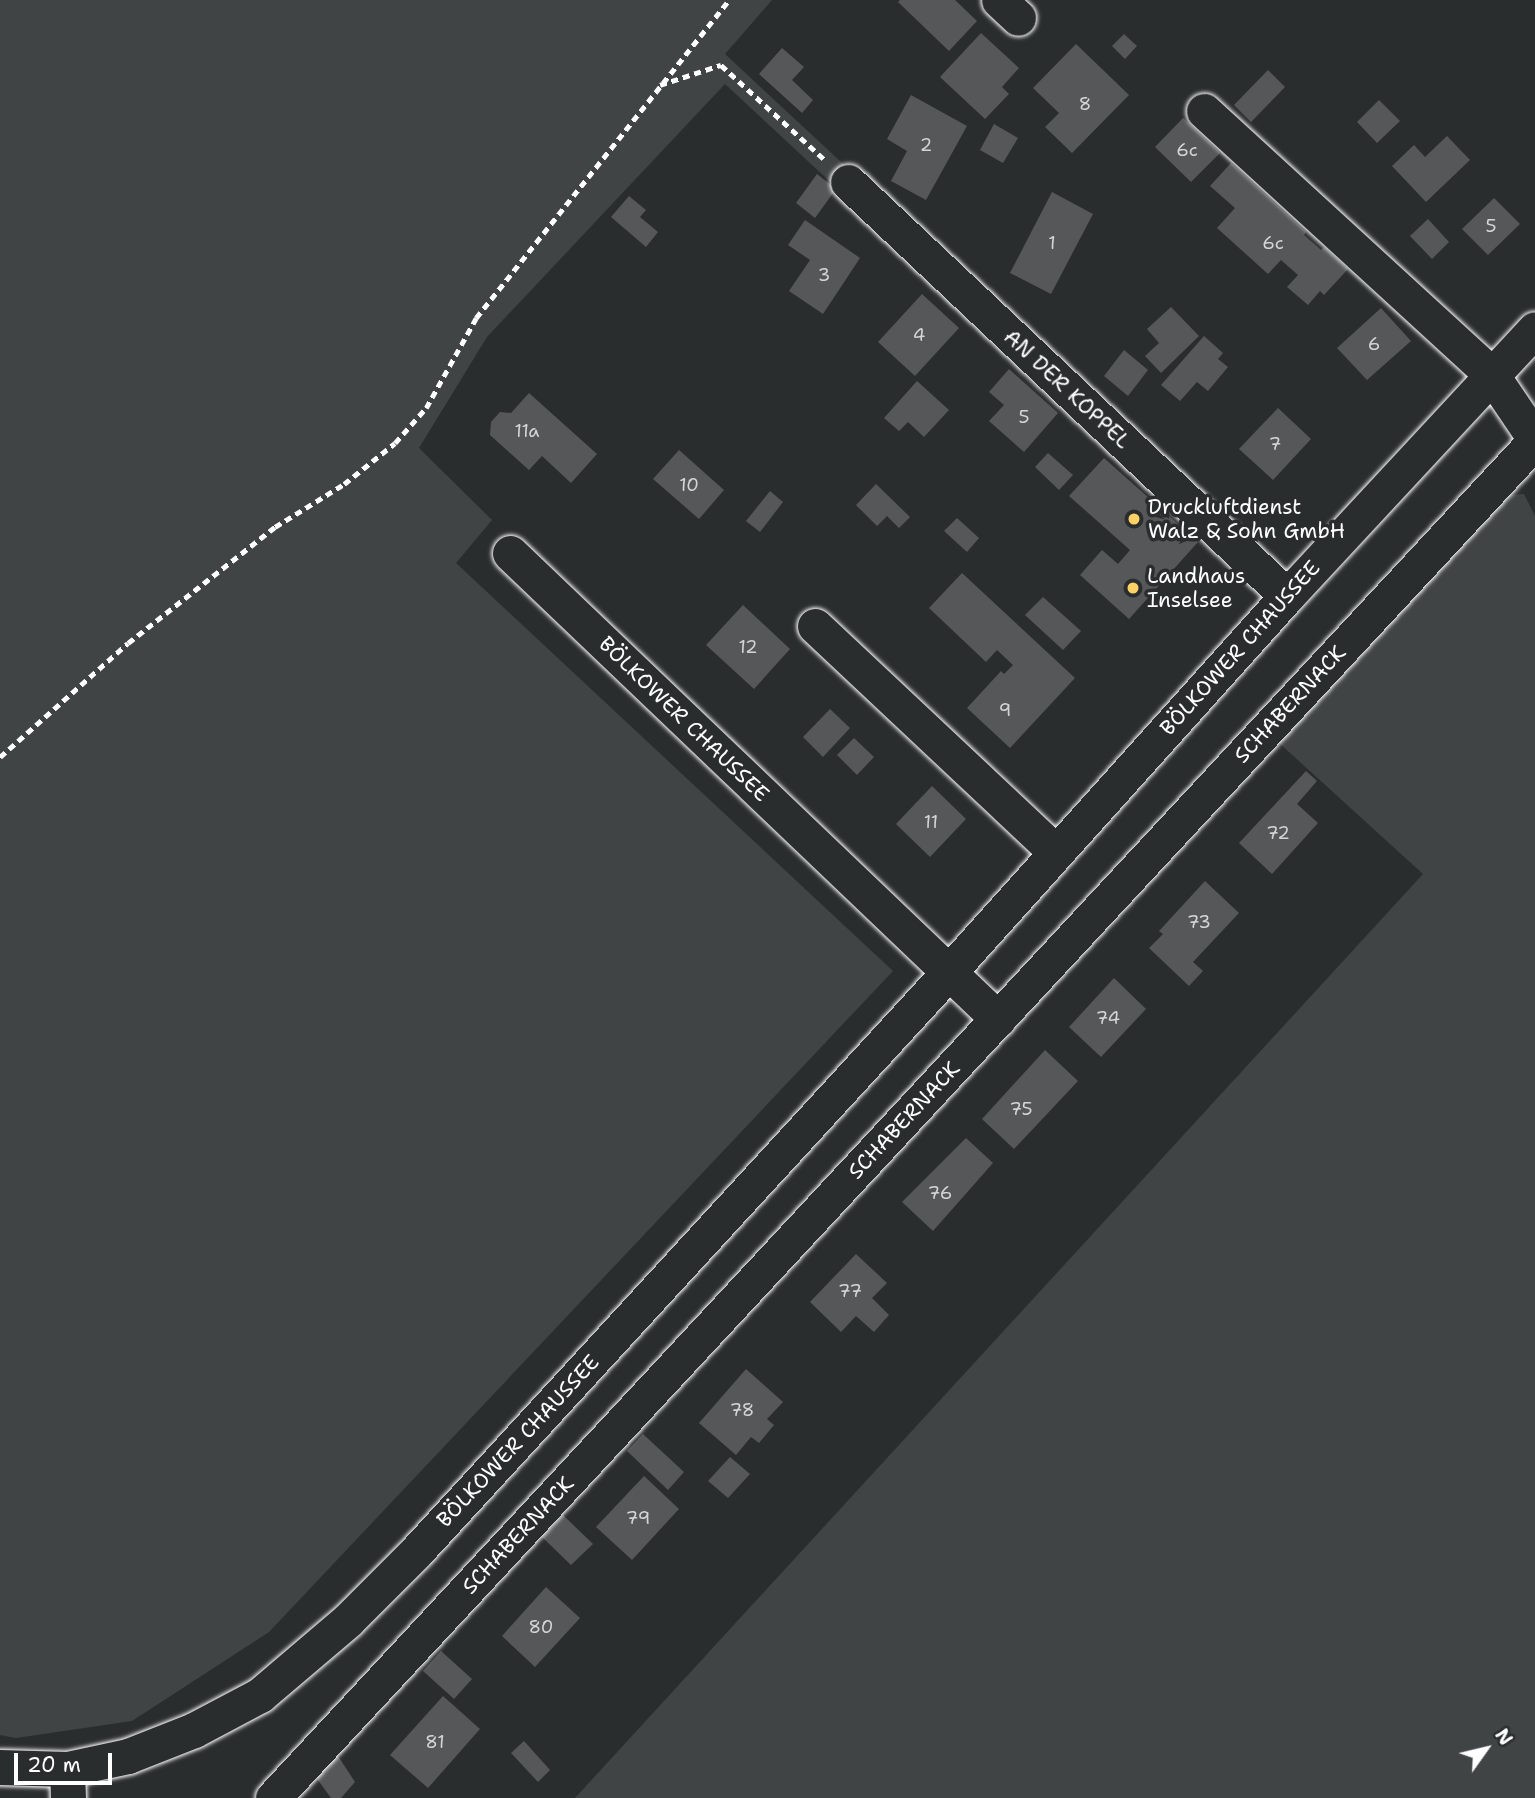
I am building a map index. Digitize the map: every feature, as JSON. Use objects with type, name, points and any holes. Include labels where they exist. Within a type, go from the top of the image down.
[{"type":"street","name":"SCHABERNACK","points":[[273,1798],[1535,440],[1491,374],[1205,111]]},
{"type":"street","name":"AN DER KOPPEL","points":[[848,182],[1287,596]]},
{"type":"street","name":"BÖLKOWER CHAUSSEE","points":[[0,1767],[67,1784],[194,1730],[260,1695],[348,1620],[416,1552],[949,972],[1287,596],[1535,329]]},
{"type":"street","name":"BÖLKOWER CHAUSSEE","points":[[510,553],[998,1019]]},
{"type":"street","points":[[815,626],[1056,852]]},
{"type":"path","points":[[0,757],[128,643],[275,527],[344,484],[395,443],[426,408],[476,318],[729,0]]},
{"type":"path","points":[[660,85],[721,65],[848,182]]},
{"type":"shaded area","points":[[0,0],[772,0],[725,54],[854,174],[839,190],[725,84],[487,337],[419,448],[492,520],[456,563],[893,971],[269,1632],[132,1721],[16,1738],[0,1735]]},
{"type":"shaded area","points":[[1524,494],[1535,516],[1535,1798],[575,1798],[1423,874],[1278,742],[1509,495]]},
{"type":"building","points":[[955,0],[977,21],[949,51],[898,2]]},
{"type":"building","points":[[981,33],[1019,68],[1002,87],[1009,94],[985,119],[940,77]]},
{"type":"building","points":[[1124,34],[1137,46],[1125,59],[1112,46]]},
{"type":"building","points":[[1076,44],[1129,95],[1072,153],[1045,127],[1059,113],[1033,88]]},
{"type":"building","points":[[782,48],[804,67],[792,80],[813,100],[802,113],[759,74]]},
{"type":"building","points":[[1268,70],[1285,87],[1251,122],[1234,105]]},
{"type":"building","points":[[911,95],[967,126],[926,200],[891,181],[907,151],[887,139]]},
{"type":"building","points":[[1379,100],[1400,121],[1377,143],[1357,122]]},
{"type":"building","points":[[1183,118],[1220,153],[1191,182],[1155,147]]},
{"type":"building","points":[[994,124],[1018,138],[1003,163],[980,150]]},
{"type":"building","points":[[1447,136],[1470,160],[1426,202],[1392,166],[1414,145],[1425,157]]},
{"type":"building","points":[[1231,163],[1306,232],[1304,235],[1321,250],[1324,247],[1348,269],[1324,295],[1320,291],[1308,305],[1287,287],[1298,275],[1281,260],[1268,274],[1217,228],[1235,208],[1210,186]]},
{"type":"building","points":[[817,174],[836,189],[815,218],[796,203]]},
{"type":"building","points":[[1052,192],[1093,214],[1051,294],[1010,273]]},
{"type":"building","points":[[629,196],[646,210],[640,217],[658,232],[646,247],[611,217]]},
{"type":"building","points":[[1494,198],[1520,224],[1488,255],[1462,229]]},
{"type":"building","points":[[1428,219],[1449,242],[1432,259],[1410,236]]},
{"type":"building","points":[[805,220],[860,258],[823,314],[789,291],[810,260],[788,245]]},
{"type":"building","points":[[922,294],[959,328],[915,376],[878,342]]},
{"type":"building","points":[[1171,307],[1199,336],[1161,373],[1145,356],[1159,343],[1147,329]]},
{"type":"building","points":[[1381,308],[1411,341],[1367,380],[1337,348]]},
{"type":"building","points":[[1204,336],[1223,353],[1218,359],[1228,367],[1208,391],[1197,382],[1180,401],[1161,385]]},
{"type":"building","points":[[1124,350],[1148,370],[1128,396],[1104,376]]},
{"type":"building","points":[[1009,369],[1058,413],[1024,452],[989,421],[1004,405],[989,392]]},
{"type":"building","points":[[917,381],[949,410],[924,437],[908,422],[899,431],[884,418]]},
{"type":"building","points":[[529,393],[597,454],[571,483],[542,456],[529,470],[490,435],[491,422],[500,412],[511,413]]},
{"type":"building","points":[[1278,408],[1311,439],[1273,480],[1239,449]]},
{"type":"building","points":[[679,450],[724,490],[699,519],[653,479]]},
{"type":"building","points":[[1048,453],[1073,475],[1059,490],[1035,467]]},
{"type":"building","name":"Druckluftdienst Walz & Sohn GmbH","points":[[1104,458],[1198,542],[1129,619],[1080,575],[1102,550],[1118,564],[1130,550],[1069,496]]},
{"type":"building","points":[[876,484],[910,517],[899,528],[887,516],[877,526],[856,505]]},
{"type":"building","points":[[770,491],[783,502],[760,532],[746,521]]},
{"type":"building","points":[[957,518],[979,538],[967,552],[944,531]]},
{"type":"building","points":[[962,573],[1075,678],[1010,748],[967,708],[1001,671],[1004,674],[1013,665],[997,650],[986,662],[929,608]]},
{"type":"building","points":[[1043,597],[1081,631],[1063,650],[1025,615]]},
{"type":"building","points":[[743,605],[790,649],[754,689],[706,645]]},
{"type":"building","points":[[830,709],[850,728],[823,757],[803,737]]},
{"type":"building","points":[[854,738],[874,757],[857,775],[837,755]]},
{"type":"building","points":[[1306,771],[1317,781],[1297,804],[1318,823],[1272,874],[1239,843]]},
{"type":"building","points":[[932,786],[966,819],[930,857],[896,824]]},
{"type":"building","points":[[1205,881],[1239,913],[1193,962],[1203,971],[1189,986],[1149,948],[1163,934],[1159,931]]},
{"type":"building","points":[[1114,978],[1146,1009],[1101,1057],[1069,1027]]},
{"type":"building","points":[[1045,1050],[1078,1081],[1014,1149],[982,1119]]},
{"type":"building","points":[[966,1138],[993,1163],[933,1231],[902,1202]]},
{"type":"building","points":[[856,1254],[887,1283],[872,1298],[889,1315],[874,1332],[856,1316],[841,1332],[810,1302]]},
{"type":"building","points":[[746,1369],[783,1402],[767,1419],[774,1425],[759,1443],[751,1437],[736,1455],[699,1423]]},
{"type":"building","points":[[643,1434],[684,1472],[668,1490],[627,1451]]},
{"type":"building","points":[[730,1457],[750,1474],[728,1498],[708,1481]]},
{"type":"building","points":[[644,1476],[679,1509],[632,1560],[596,1527]]},
{"type":"building","points":[[563,1515],[593,1544],[571,1565],[542,1537]]},
{"type":"building","points":[[546,1587],[580,1618],[535,1667],[502,1636]]},
{"type":"building","points":[[441,1651],[472,1679],[454,1699],[423,1671]]},
{"type":"building","points":[[443,1696],[480,1729],[428,1788],[390,1755]]},
{"type":"building","points":[[524,1741],[550,1770],[538,1782],[511,1753]]},
{"type":"building","points":[[336,1753],[355,1782],[341,1798],[331,1798],[315,1776]]},
{"type":"place","name":"Druckluftdienst Walz & Sohn GmbH","points":[[1134,519]]},
{"type":"place","name":"Landhaus Inselsee","points":[[1133,588]]}]
